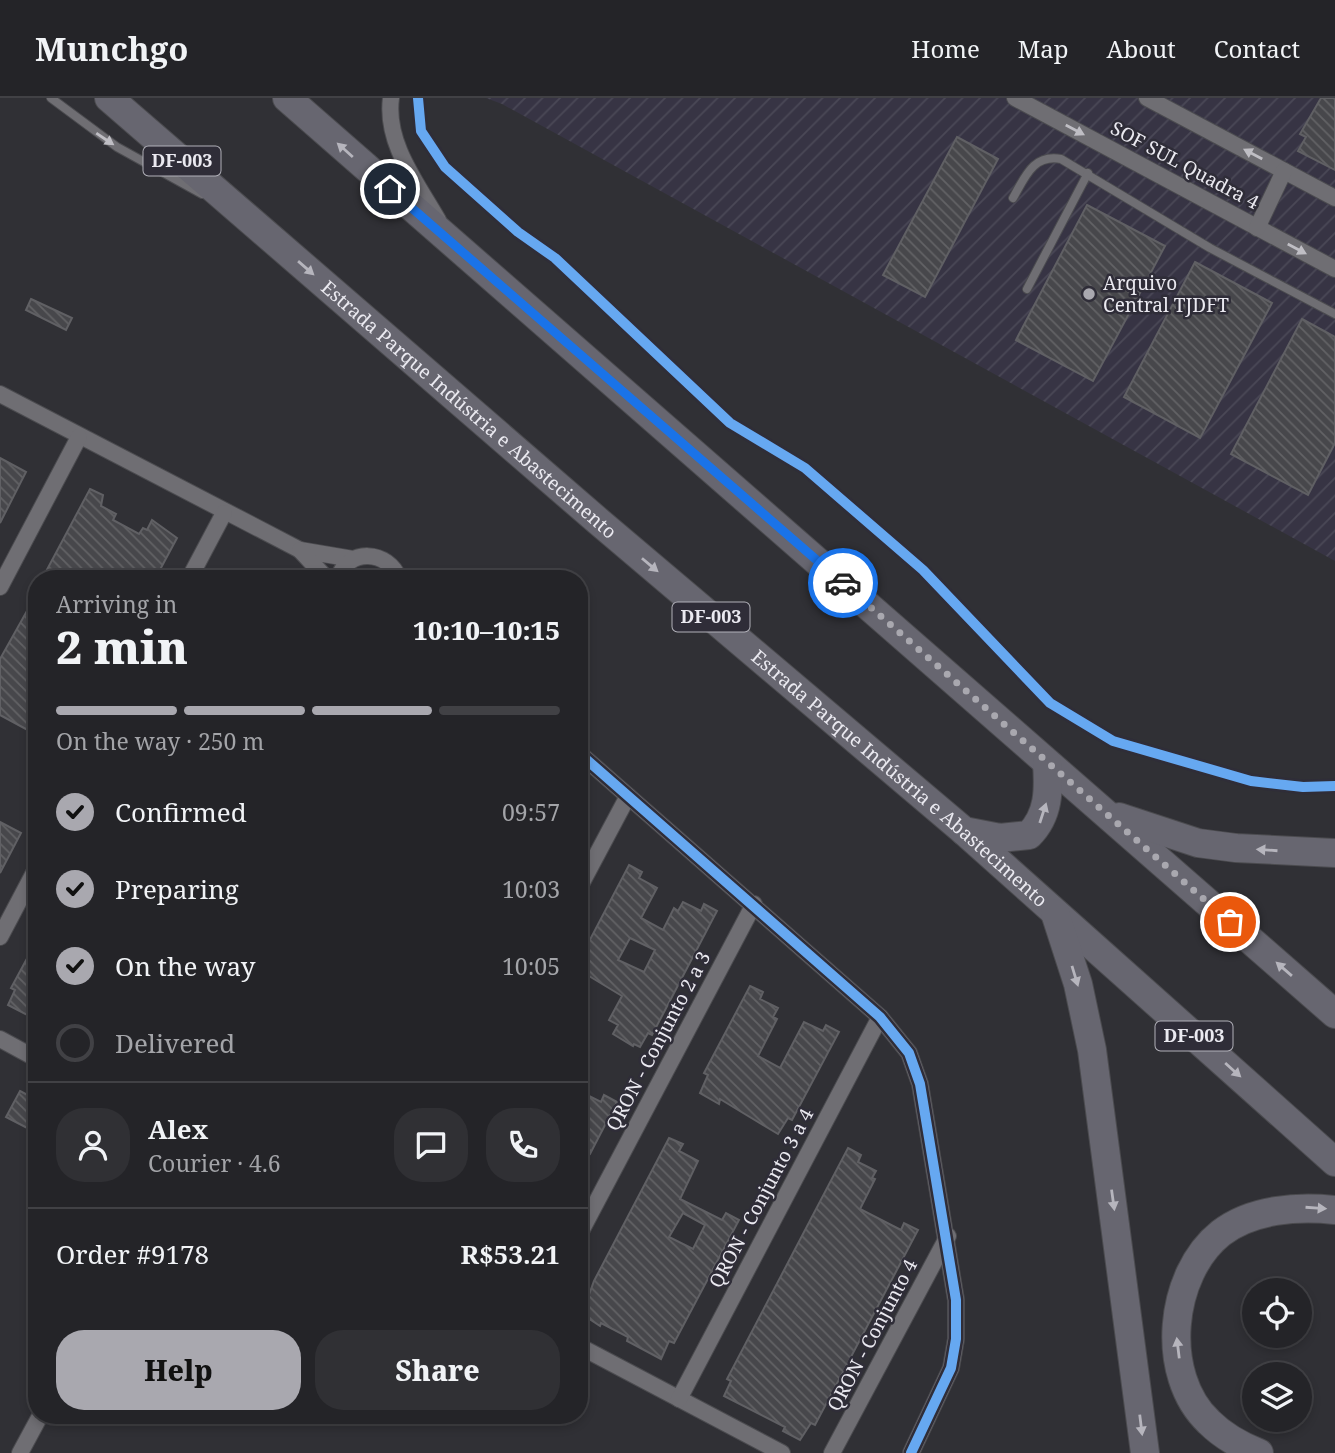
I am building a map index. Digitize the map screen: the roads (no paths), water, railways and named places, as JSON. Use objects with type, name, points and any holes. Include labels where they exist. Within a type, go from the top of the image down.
[{"type":"highway","name":"Estrada Parque Indústria e Abastecimento","points":[[109,98],[598,521],[964,831],[1335,1162]]},
{"type":"highway","points":[[287,98],[1335,1014]]},
{"type":"highway","points":[[964,831],[1000,838],[1029,835],[1044,813],[1049,788],[1047,763]]},
{"type":"highway","points":[[1104,812],[1198,843],[1236,848],[1335,853]]},
{"type":"highway","points":[[1054,911],[1078,985],[1092,1050],[1145,1453]]},
{"type":"highway","points":[[1259,1453],[1241,1446],[1208,1422],[1191,1397],[1180,1366],[1175,1327],[1183,1292],[1197,1260],[1222,1233],[1257,1215],[1307,1207],[1335,1210]]},
{"type":"street","points":[[391,98],[392,128],[397,146],[452,244]]},
{"type":"street","name":"SOF SUL Quadra 4","points":[[1015,98],[1335,269]]},
{"type":"street","points":[[1147,98],[1335,198]]},
{"type":"street","points":[[1258,228],[1284,171]]},
{"type":"street","points":[[0,394],[224,513],[300,550],[353,559],[368,555],[384,559],[396,570]]},
{"type":"street","points":[[0,587],[79,437]]},
{"type":"street","points":[[194,570],[224,513]]},
{"type":"street","points":[[300,550],[319,570]]},
{"type":"street","points":[[341,570],[353,559]]},
{"type":"street","points":[[588,761],[880,1017],[909,1053],[920,1084],[948,1236],[956,1300],[957,1339],[951,1368],[914,1450]]},
{"type":"street","points":[[588,871],[628,796]]},
{"type":"street","points":[[0,937],[28,884]]},
{"type":"street","name":"QRON - Conjunto 2 a 3","points":[[588,1218],[754,904]]},
{"type":"street","name":"QRON - Conjunto 3 a 4","points":[[679,1399],[880,1017]]},
{"type":"street","points":[[0,1039],[28,1054]]},
{"type":"street","name":"QRON - Conjunto 4","points":[[832,1453],[948,1236]]},
{"type":"street","points":[[588,1351],[782,1453]]},
{"type":"street","points":[[20,1453],[36,1424]]},
{"type":"lane","points":[[51,98],[117,147],[255,223]]},
{"type":"lane","points":[[1013,198],[1030,168],[1050,157],[1061,159],[1210,248],[1335,314]]},
{"type":"lane","points":[[1027,289],[1088,173]]},
{"type":"place","name":"Arquivo Central TJDFT","points":[[1089,294]]}]
